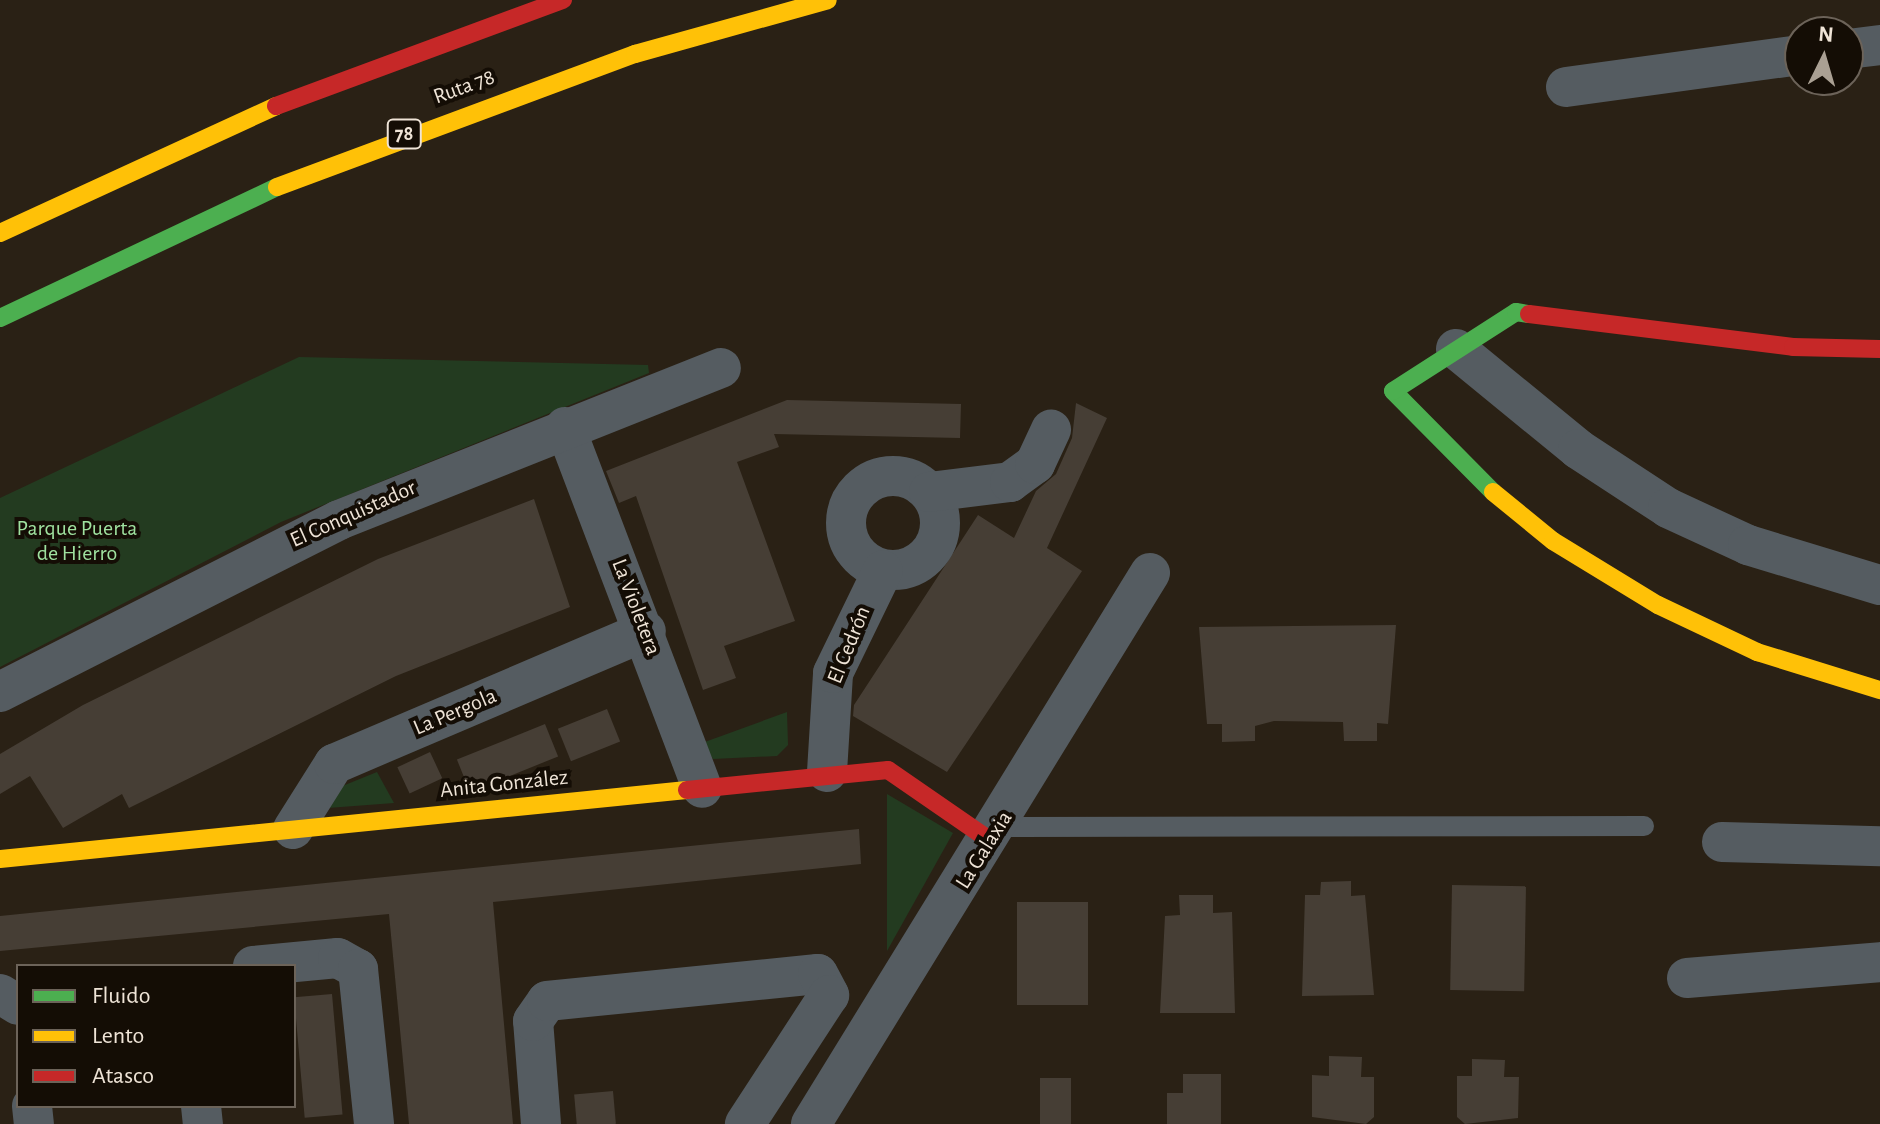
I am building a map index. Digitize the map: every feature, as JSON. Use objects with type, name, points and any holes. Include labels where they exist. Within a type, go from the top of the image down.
[{"type":"main road","points":[[0,233],[234,122],[563,0]]},
{"type":"main road","name":"Ruta 78","points":[[0,318],[211,214],[414,131],[635,54],[828,0]]},
{"type":"main road","points":[[1880,349],[1793,347],[1516,312],[1393,391],[1477,480],[1553,541],[1658,605],[1757,652],[1880,690]]},
{"type":"main road","name":"Anita González","points":[[0,859],[702,788],[827,772],[888,770],[995,834]]},
{"type":"street","points":[[1566,87],[1784,57]]},
{"type":"street","points":[[1456,349],[1578,449],[1668,508],[1748,545],[1880,585]]},
{"type":"street","name":"El Conquistador","points":[[0,692],[256,557],[565,427],[721,368]]},
{"type":"street","name":"La Violetera","points":[[565,427],[646,631],[702,788]]},
{"type":"street","points":[[929,492],[1010,482],[1035,464],[1051,429]]},
{"type":"street","points":[[883,477],[915,482],[929,492],[940,521],[931,552],[911,567],[883,570],[850,543],[852,500],[883,477]]},
{"type":"street","name":"El Cedrón","points":[[827,772],[833,673],[883,570]]},
{"type":"street","name":"La Galaxia","points":[[811,1124],[995,834],[1150,573]]},
{"type":"street","name":"La Pergola","points":[[293,829],[334,764],[646,631]]},
{"type":"street","points":[[1722,842],[1880,846]]},
{"type":"street","points":[[274,964],[338,958],[358,969],[374,1124]]},
{"type":"street","points":[[1687,978],[1880,962]]},
{"type":"street","points":[[541,1124],[533,1021],[547,1001],[818,974],[829,995],[745,1124]]},
{"type":"lane","points":[[995,834],[1644,826]]},
{"type":"green space","name":"Parque Puerta de Hierro","points":[[299,357],[648,365],[649,373],[281,522],[0,667],[0,498]]},
{"type":"green space","points":[[787,712],[788,745],[777,756],[713,759],[702,743]]},
{"type":"green space","points":[[377,772],[394,803],[328,808],[335,789]]},
{"type":"green space","points":[[887,794],[953,833],[887,951]]},
{"type":"building","points":[[787,400],[961,404],[960,438],[774,434],[779,447],[737,462],[795,621],[724,646],[736,678],[703,690],[636,496],[619,503],[606,471]]},
{"type":"building","points":[[1076,403],[1107,418],[1047,548],[1082,571],[947,772],[853,716],[854,705],[978,515],[1014,538],[1036,491],[1056,474],[1072,438]]},
{"type":"building","points":[[534,499],[570,607],[396,676],[129,808],[122,794],[63,828],[30,776],[0,794],[0,754],[83,705],[378,559]]},
{"type":"building","points":[[1396,625],[1388,724],[1377,723],[1377,741],[1344,741],[1343,722],[1274,721],[1255,726],[1255,741],[1222,742],[1222,724],[1207,724],[1199,627]]},
{"type":"building","points":[[607,709],[620,741],[571,761],[558,729]]},
{"type":"building","points":[[545,724],[558,756],[470,792],[457,760]]},
{"type":"building","points":[[430,752],[442,778],[410,793],[397,767]]},
{"type":"building","points":[[859,829],[861,864],[493,902],[513,1124],[409,1124],[389,914],[0,951],[0,916]]},
{"type":"building","points":[[1351,881],[1351,896],[1365,895],[1374,995],[1302,996],[1305,895],[1320,895],[1321,882]]},
{"type":"building","points":[[1452,885],[1526,886],[1524,991],[1450,990]]},
{"type":"building","points":[[1179,895],[1213,895],[1213,913],[1232,912],[1235,1013],[1160,1013],[1165,916],[1180,915]]},
{"type":"building","points":[[1017,902],[1088,902],[1088,1005],[1017,1005]]},
{"type":"building","points":[[332,994],[343,1115],[305,1118],[296,997]]},
{"type":"building","points":[[1329,1056],[1362,1057],[1361,1077],[1374,1077],[1374,1117],[1366,1124],[1312,1117],[1312,1075],[1329,1076]]},
{"type":"building","points":[[1472,1059],[1505,1060],[1504,1077],[1519,1077],[1518,1118],[1465,1124],[1457,1117],[1457,1076],[1472,1076]]},
{"type":"building","points":[[1183,1074],[1221,1074],[1221,1124],[1167,1124],[1167,1093],[1183,1093]]},
{"type":"building","points":[[1040,1078],[1071,1078],[1071,1124],[1040,1124]]},
{"type":"building","points":[[613,1091],[616,1124],[577,1124],[574,1094]]},
{"type":"traffic: fast","points":[[0,318],[277,187]]},
{"type":"traffic: fast","points":[[1493,492],[1393,391],[1516,312],[1529,314]]},
{"type":"traffic: slow","points":[[277,187],[635,54],[828,0]]},
{"type":"traffic: slow","points":[[0,233],[276,106]]},
{"type":"traffic: slow","points":[[1493,492],[1553,541],[1658,605],[1757,652],[1880,690]]},
{"type":"traffic: slow","points":[[0,859],[687,790]]},
{"type":"traffic: jam","points":[[276,106],[563,0]]},
{"type":"traffic: jam","points":[[1529,314],[1793,347],[1880,349]]},
{"type":"traffic: jam","points":[[687,790],[888,770],[991,841]]}]
